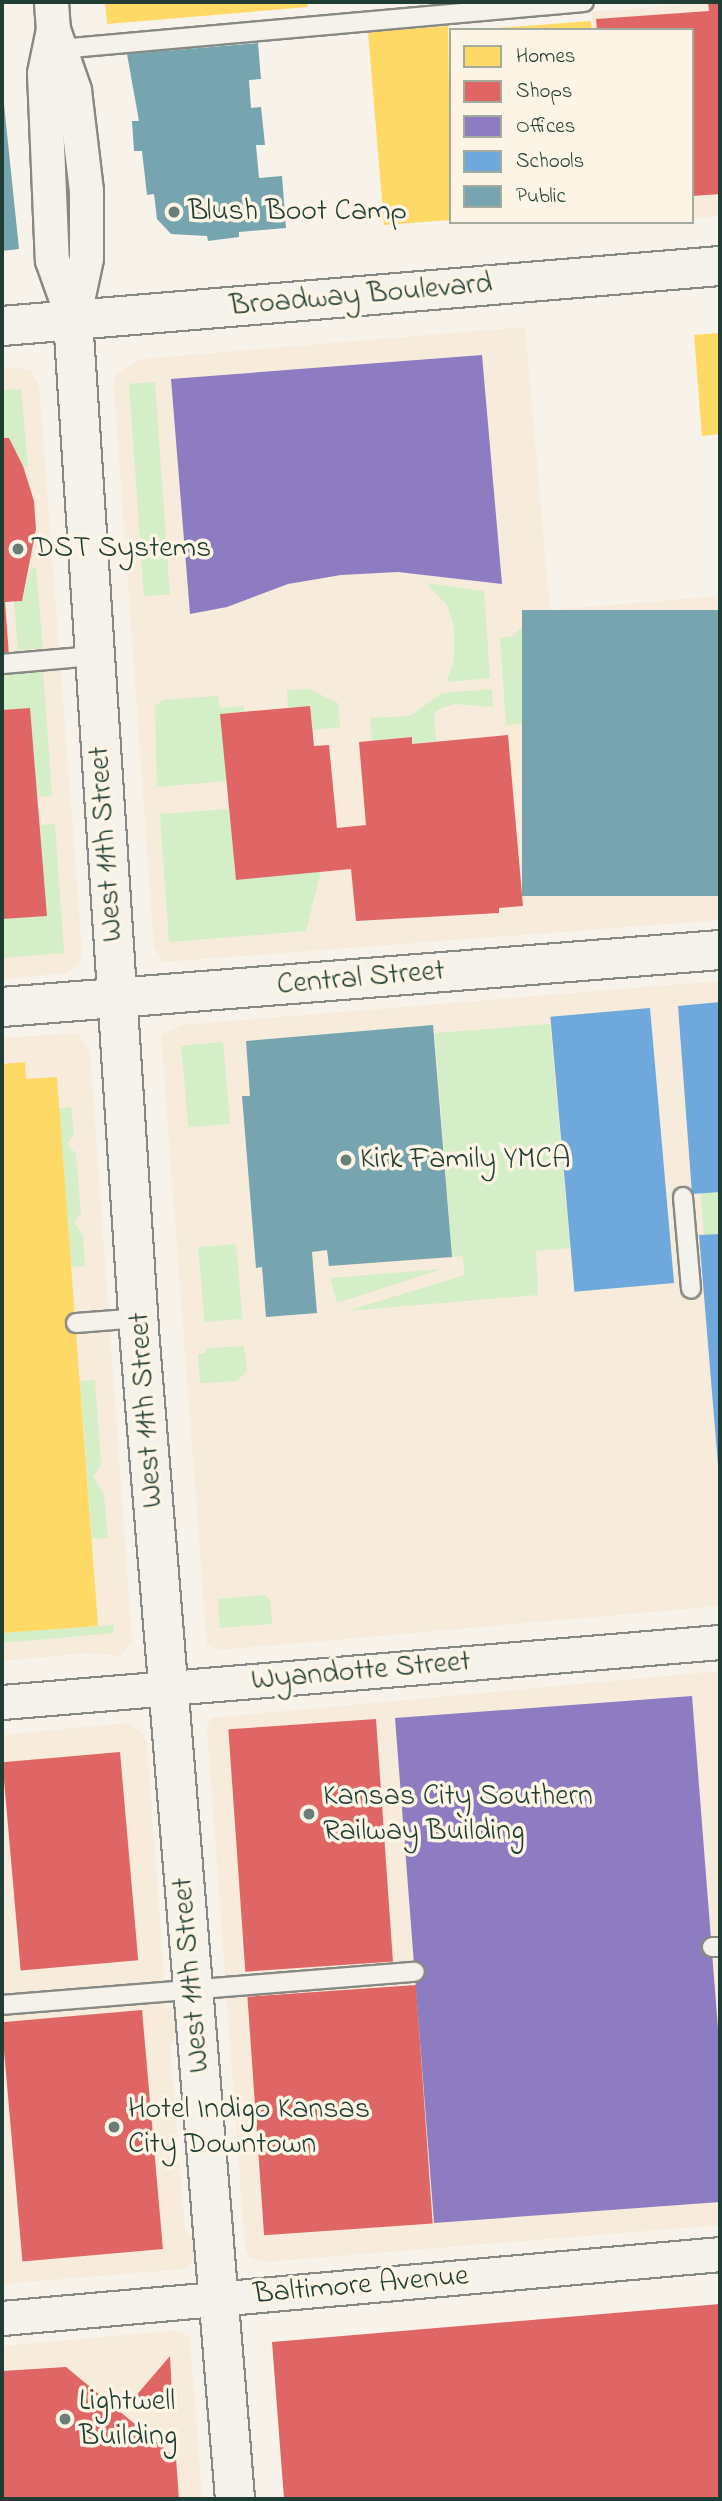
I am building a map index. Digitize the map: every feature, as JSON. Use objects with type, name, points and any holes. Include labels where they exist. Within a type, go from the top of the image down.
[{"type":"street","name":"West 11th Street","points":[[55,26],[44,73],[52,260],[73,319],[93,656],[139,1318],[235,2499]]},
{"type":"street","name":"Broadway Boulevard","points":[[2,326],[720,265]]},
{"type":"street","name":"Central Street","points":[[2,1007],[720,950]]},
{"type":"street","name":"Wyandotte Street","points":[[2,1702],[720,1642]]},
{"type":"street","name":"Baltimore Avenue","points":[[2,2318],[720,2254]]},
{"type":"lane","points":[[55,26],[584,2]]},
{"type":"lane","points":[[2,664],[93,656]]},
{"type":"lane","points":[[683,1197],[691,1289]]},
{"type":"lane","points":[[76,1323],[139,1318]]},
{"type":"lane","points":[[2,2005],[415,1972]]},
{"type":"shaded area","points":[[720,2],[720,216],[694,218],[694,28],[593,28],[592,12]]},
{"type":"shaded area","points":[[525,327],[550,610],[720,596],[720,920],[163,962],[154,947],[114,385],[117,373],[141,359]]},
{"type":"shaded area","points":[[17,367],[32,372],[39,385],[82,951],[79,963],[68,973],[2,979],[2,368]]},
{"type":"shaded area","points":[[720,981],[720,1606],[219,1650],[207,1645],[161,1035],[182,1025]]},
{"type":"shaded area","points":[[78,1033],[90,1052],[132,1643],[120,1656],[87,1653],[2,1661],[2,1038]]},
{"type":"shaded area","points":[[720,1671],[720,2225],[265,2262],[250,2258],[245,2247],[207,1728],[211,1718]]},
{"type":"shaded area","points":[[128,1723],[144,1734],[147,1744],[166,2006],[179,2011],[181,2031],[170,2045],[185,2232],[197,2241],[201,2256],[185,2269],[2,2284],[2,1735]]},
{"type":"shaded area","points":[[183,2332],[190,2339],[202,2499],[2,2499],[2,2346]]},
{"type":"green space","points":[[155,382],[170,594],[144,596],[129,384]]},
{"type":"green space","points":[[21,389],[28,466],[23,466],[9,438],[2,438],[2,390]]},
{"type":"green space","points":[[31,568],[36,568],[43,648],[18,650],[14,601],[22,601]]},
{"type":"green space","points":[[426,583],[484,591],[490,678],[447,682],[454,659],[454,627],[447,605]]},
{"type":"green space","points":[[523,626],[532,723],[506,725],[500,638],[513,636]]},
{"type":"green space","points":[[43,670],[52,796],[37,797],[30,708],[2,710],[2,673]]},
{"type":"green space","points":[[309,689],[338,703],[340,727],[312,730],[310,706],[288,708],[287,690]]},
{"type":"green space","points":[[492,689],[493,707],[455,704],[439,709],[434,714],[436,741],[412,744],[411,737],[372,741],[370,718],[410,716],[442,693]]},
{"type":"green space","points":[[218,696],[220,708],[244,706],[244,712],[221,714],[227,781],[157,787],[155,706],[163,700]]},
{"type":"green space","points":[[229,809],[236,879],[321,871],[306,931],[169,942],[160,814]]},
{"type":"green space","points":[[55,824],[64,953],[2,958],[2,919],[47,916],[39,825]]},
{"type":"green space","points":[[550,1024],[570,1248],[536,1251],[538,1295],[347,1311],[465,1275],[463,1256],[452,1257],[435,1033]]},
{"type":"green space","points":[[223,1042],[230,1124],[188,1127],[181,1046]]},
{"type":"green space","points":[[71,1107],[74,1133],[67,1144],[76,1154],[81,1213],[74,1222],[83,1236],[85,1266],[71,1267],[59,1108]]},
{"type":"green space","points":[[720,1192],[720,1234],[704,1235],[701,1193]]},
{"type":"green space","points":[[236,1244],[243,1319],[205,1322],[198,1247]]},
{"type":"green space","points":[[442,1269],[337,1303],[330,1278]]},
{"type":"green space","points":[[244,1346],[247,1371],[237,1381],[200,1383],[198,1354],[206,1353],[206,1348]]},
{"type":"green space","points":[[95,1380],[101,1464],[93,1477],[104,1494],[108,1538],[92,1539],[80,1381]]},
{"type":"green space","points":[[264,1595],[270,1600],[272,1624],[220,1628],[218,1599]]},
{"type":"green space","points":[[114,1625],[114,1633],[2,1643],[2,1633]]},
{"type":"building: Homes","points":[[105,2],[307,2],[308,7],[107,24]]},
{"type":"building: Homes","points":[[591,21],[592,28],[497,28]]},
{"type":"building: Homes","points":[[448,26],[449,220],[384,225],[368,32]]},
{"type":"building: Homes","points":[[720,333],[720,434],[702,436],[694,335]]},
{"type":"building: Homes","points":[[25,1062],[26,1079],[57,1077],[98,1626],[2,1633],[2,1064]]},
{"type":"building: Shops","points":[[708,2],[720,2],[720,194],[694,196],[694,28],[597,28],[596,19],[709,11]]},
{"type":"building: Shops","name":"DST Systems","points":[[2,438],[9,438],[23,466],[34,501],[36,529],[22,601],[5,602],[9,656],[2,656]]},
{"type":"building: Shops","points":[[310,706],[314,746],[329,745],[337,828],[366,825],[359,742],[412,737],[412,744],[508,735],[523,906],[499,908],[499,913],[356,921],[351,869],[236,880],[220,714]]},
{"type":"building: Shops","points":[[30,708],[47,916],[2,919],[2,710]]},
{"type":"building: Shops","name":"Kansas City Southern Railway Building","points":[[376,1719],[393,1961],[245,1972],[228,1729]]},
{"type":"building: Shops","points":[[120,1752],[138,1960],[21,1970],[2,1762]]},
{"type":"building: Shops","points":[[416,1985],[433,2223],[264,2235],[247,1997]]},
{"type":"building: Shops","points":[[142,2010],[163,2249],[22,2261],[2,2022]]},
{"type":"building: Shops","points":[[720,2304],[720,2499],[284,2499],[272,2342]]},
{"type":"building: Shops","points":[[170,2356],[172,2395],[134,2398]]},
{"type":"building: Shops","name":"Lightwell Building","points":[[66,2367],[176,2458],[179,2499],[2,2499],[2,2371]]},
{"type":"building: Offices","points":[[482,355],[502,584],[398,572],[341,575],[288,584],[227,607],[190,614],[171,379]]},
{"type":"building: Offices","points":[[692,1696],[720,2054],[720,2202],[434,2223],[395,1718]]},
{"type":"building: Schools","points":[[720,1002],[720,1192],[692,1194],[678,1006]]},
{"type":"building: Schools","points":[[650,1008],[674,1283],[574,1292],[550,1017]]},
{"type":"building: Schools","points":[[720,1234],[720,1465],[718,1465],[699,1235]]},
{"type":"building: Public","points":[[258,43],[261,79],[249,80],[251,108],[261,107],[265,145],[256,145],[259,178],[282,176],[286,228],[239,232],[239,237],[208,241],[207,236],[171,234],[157,219],[154,194],[147,195],[142,151],[134,151],[132,121],[139,121],[127,54]]},
{"type":"building: Public","points":[[2,85],[19,249],[2,251]]},
{"type":"building: Public","points":[[522,610],[720,610],[720,896],[522,896]]},
{"type":"building: Public","name":"Kirk Family YMCA","points":[[433,1025],[452,1257],[329,1266],[327,1250],[312,1252],[317,1313],[266,1317],[262,1267],[256,1268],[242,1096],[250,1096],[246,1041]]},
{"type":"place","name":"Blush Boot Camp","points":[[174,212]]},
{"type":"place","name":"DST Systems","points":[[18,549]]},
{"type":"place","name":"Kirk Family YMCA","points":[[346,1160]]},
{"type":"place","name":"Kansas City Southern Railway Building","points":[[309,1814]]},
{"type":"place","name":"Hotel Indigo Kansas City Downtown","points":[[114,2127]]},
{"type":"place","name":"Lightwell Building","points":[[65,2419]]}]
